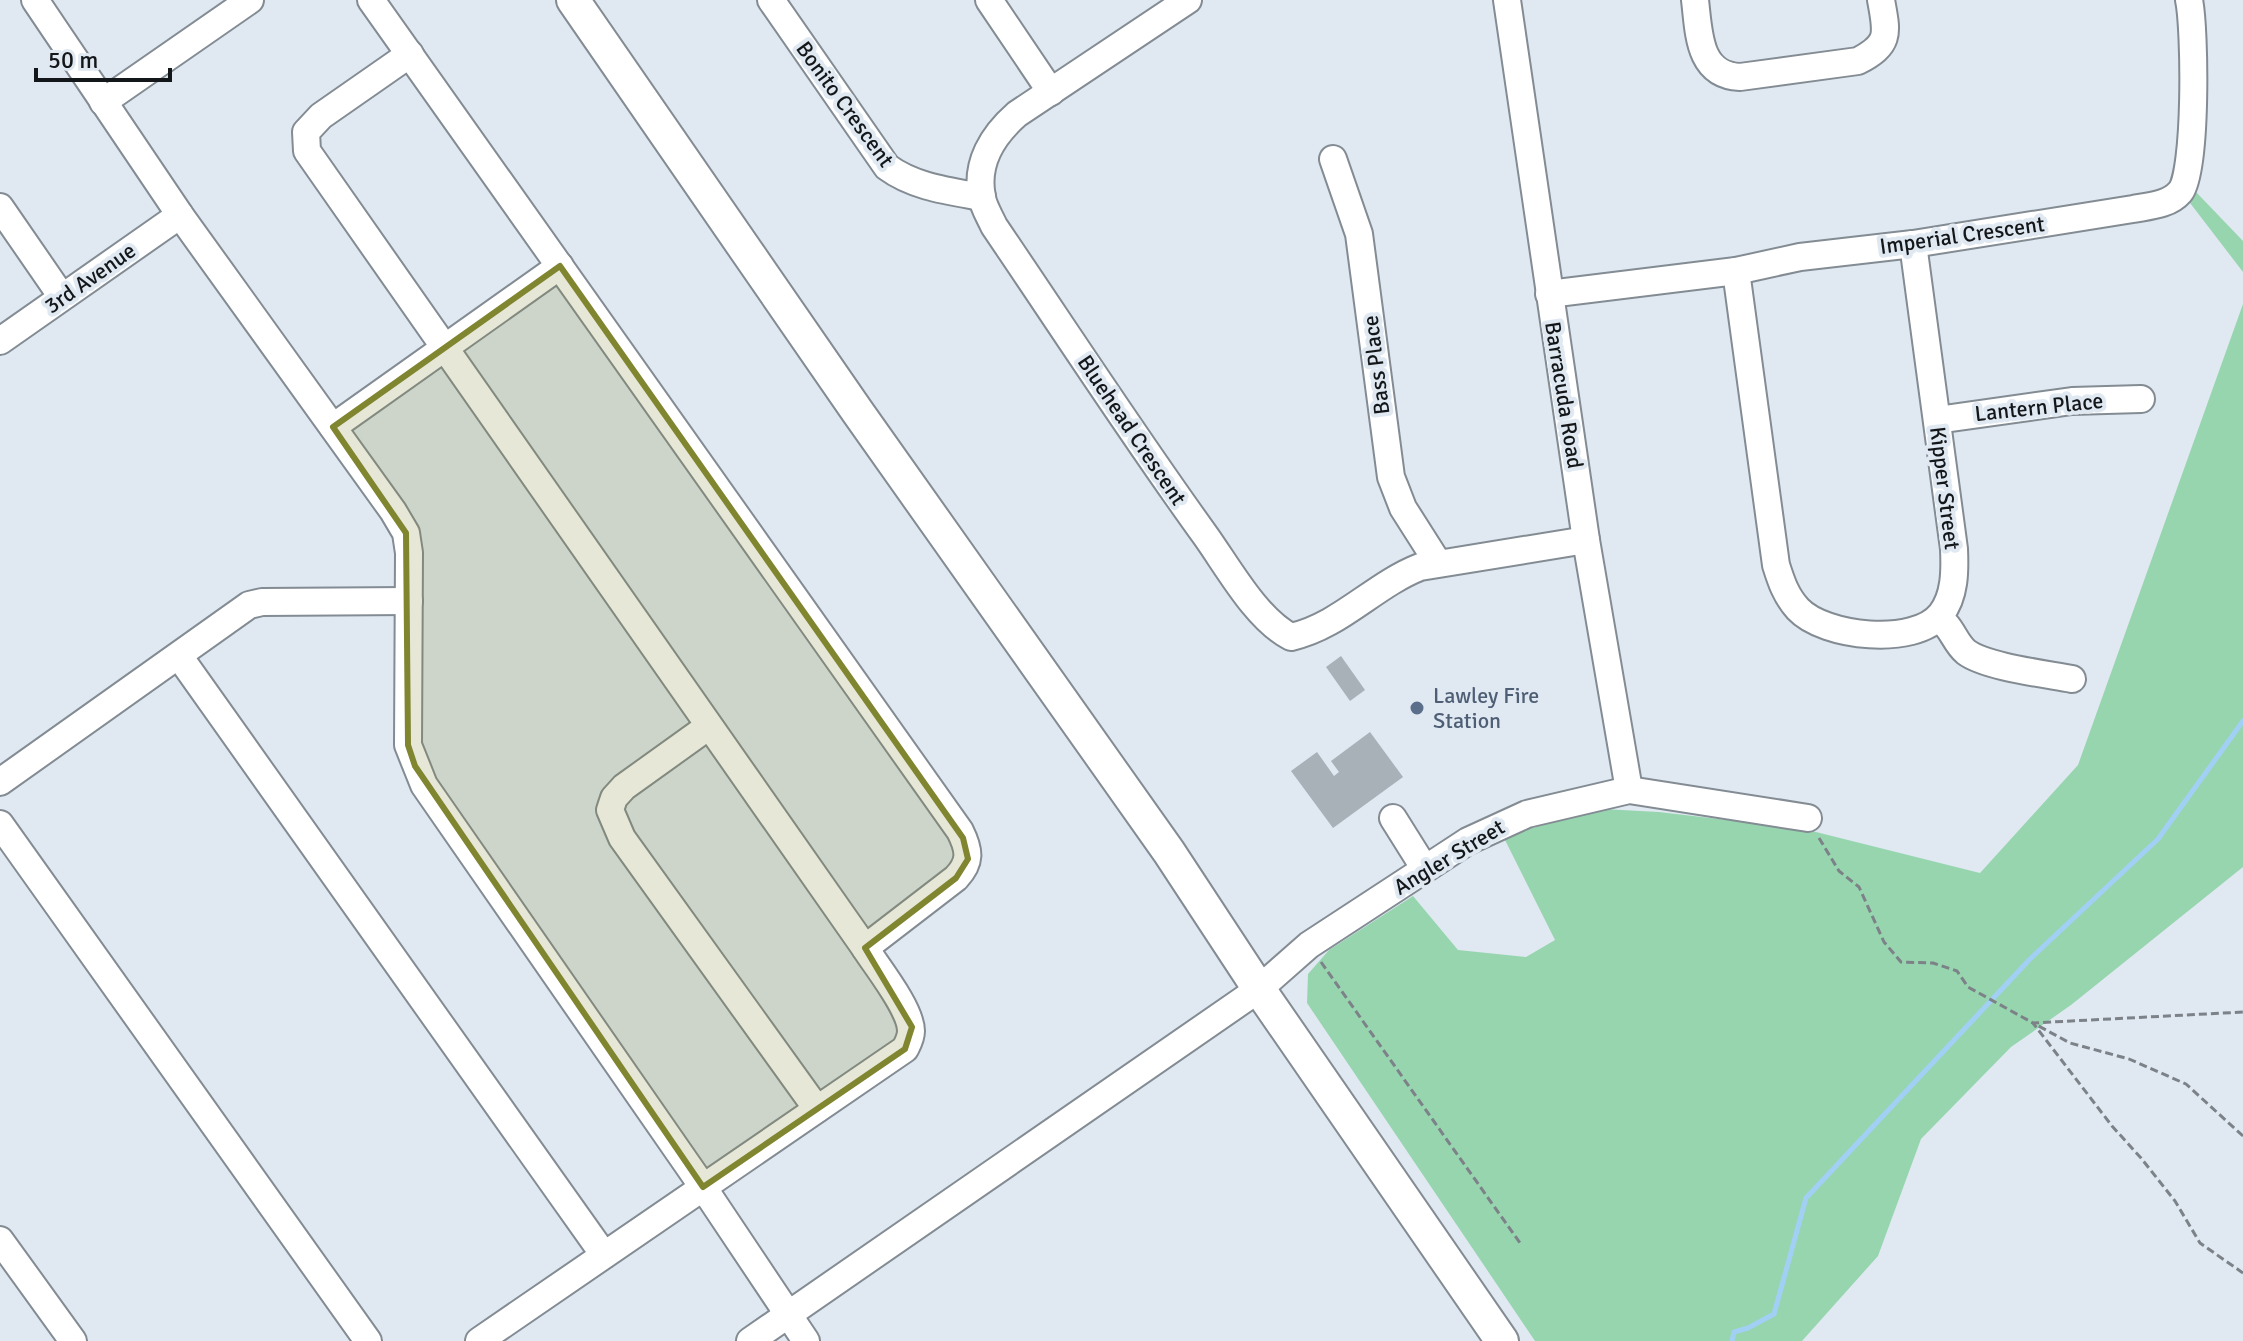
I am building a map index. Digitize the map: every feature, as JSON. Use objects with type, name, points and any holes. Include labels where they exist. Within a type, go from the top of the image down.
[{"type":"main road","points":[[573,0],[884,450],[1169,852],[1259,989],[1502,1341]]},
{"type":"street","points":[[35,0],[180,215],[406,533],[409,553],[408,745],[424,785],[806,1341]]},
{"type":"street","points":[[103,102],[214,10],[250,0]]},
{"type":"street","points":[[371,0],[947,810],[963,838],[967,851],[966,867],[865,948]]},
{"type":"street","name":"Bonito Crescent","points":[[771,0],[887,167],[900,177],[922,185],[982,197]]},
{"type":"street","points":[[989,0],[1051,92]]},
{"type":"street","name":"Bluehead Crescent","points":[[1188,0],[1017,114],[999,130],[988,147],[982,171],[982,197],[994,226],[1141,445],[1255,604],[1278,631],[1291,637],[1310,633],[1399,575],[1438,563],[1586,540]]},
{"type":"street","name":"Barracuda Road","points":[[1507,0],[1586,540],[1629,790]]},
{"type":"street","points":[[1695,0],[1703,47],[1711,66],[1725,76],[1740,77],[1858,61],[1879,50],[1886,28],[1881,0]]},
{"type":"street","name":"Imperial Crescent","points":[[1549,294],[1736,271],[1800,257],[1913,244],[2133,209],[2175,197],[2186,184],[2193,139],[2189,0]]},
{"type":"street","points":[[410,54],[321,116],[306,132],[307,151],[865,948],[912,1027],[905,1049],[479,1341]]},
{"type":"street","name":"Bass Place","points":[[1333,159],[1359,234],[1391,477],[1403,508],[1438,563]]},
{"type":"street","points":[[0,207],[62,297]]},
{"type":"street","name":"3rd Avenue","points":[[0,341],[180,215]]},
{"type":"street","name":"Kipper Street","points":[[1913,244],[1954,549],[1955,571],[1951,594],[1938,618]]},
{"type":"street","points":[[333,427],[560,266]]},
{"type":"street","points":[[1736,271],[1776,565],[1787,594],[1800,611],[1809,618],[1848,632],[1892,636],[1917,629],[1938,618],[1947,625],[1969,655],[1987,662],[2072,679]]},
{"type":"street","name":"Lantern Place","points":[[1937,420],[2072,401],[2141,399]]},
{"type":"street","points":[[0,782],[249,605],[262,602],[409,601]]},
{"type":"street","points":[[179,656],[604,1255]]},
{"type":"street","points":[[709,726],[624,787],[614,798],[610,810],[622,838],[817,1109]]},
{"type":"street","name":"Angler Street","points":[[750,1341],[1259,989],[1309,945],[1468,841],[1527,814],[1629,790],[1808,818]]},
{"type":"street","points":[[1393,818],[1425,869]]},
{"type":"street","points":[[0,824],[368,1341]]},
{"type":"street","points":[[0,1240],[73,1341]]},
{"type":"path","points":[[1808,818],[1839,871],[1859,887],[1884,942],[1901,962],[1933,963],[1957,971],[1968,987],[2070,1043],[2129,1059],[2186,1084],[2243,1136]]},
{"type":"path","points":[[1309,945],[1520,1243]]},
{"type":"path","points":[[2033,1023],[2243,1012]]},
{"type":"path","points":[[2033,1023],[2112,1126],[2175,1201],[2200,1243],[2243,1273]]},
{"type":"highlighted area","points":[[560,266],[963,838],[968,859],[956,878],[865,948],[912,1027],[905,1049],[703,1187],[415,766],[408,745],[406,533],[333,427]]},
{"type":"green space","points":[[2196,192],[2243,241],[2243,272],[2187,199]]},
{"type":"green space","points":[[2243,304],[2243,867],[2071,1005],[2011,1047],[1921,1139],[1878,1256],[1802,1341],[1535,1341],[1307,1003],[1308,974],[1329,950],[1413,896],[1458,950],[1526,957],[1555,940],[1503,836],[1603,809],[1659,812],[1804,829],[1980,873],[2078,765]]},
{"type":"building","points":[[1341,656],[1365,690],[1350,701],[1326,667]]},
{"type":"building","points":[[1370,732],[1403,777],[1333,828],[1291,771],[1317,752],[1334,776],[1339,772],[1331,761]]},
{"type":"waterway","points":[[1732,1341],[1734,1332],[1774,1314],[1806,1198],[2030,959],[2158,839],[2243,721]]},
{"type":"place","name":"Lawley Fire Station","points":[[1417,708]]}]
